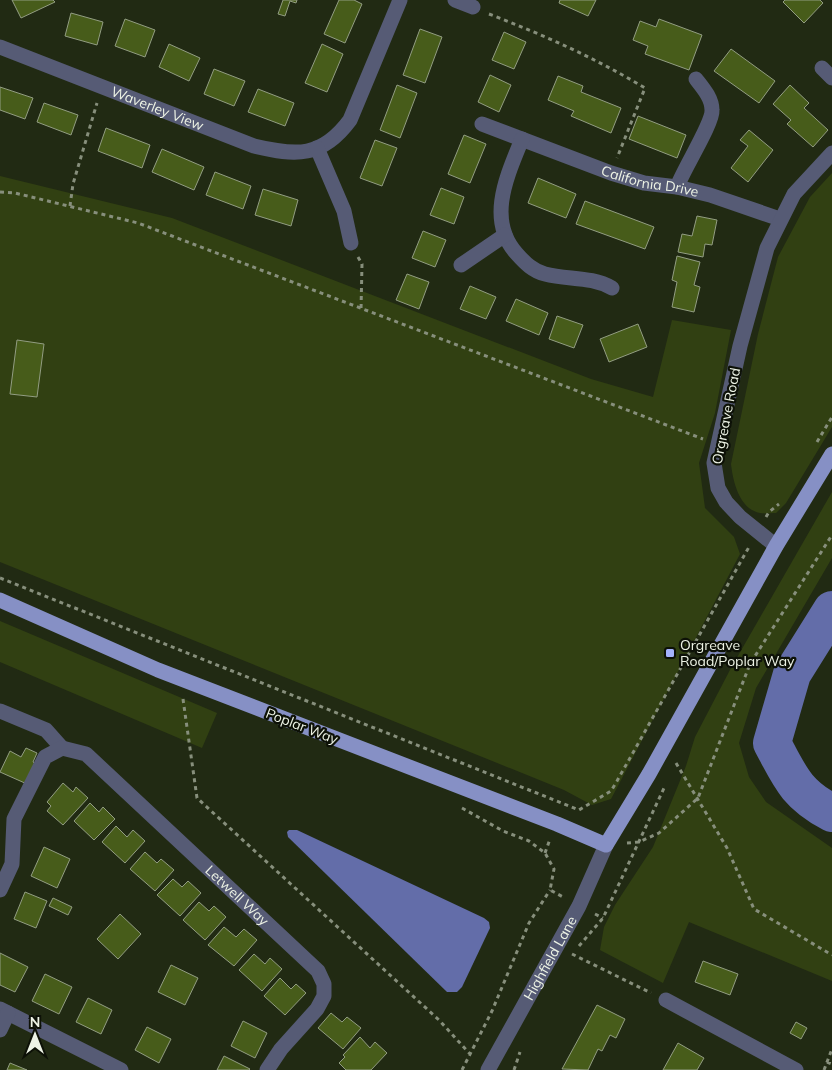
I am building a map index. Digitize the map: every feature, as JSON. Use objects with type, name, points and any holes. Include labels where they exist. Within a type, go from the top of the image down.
[{"type":"main road","points":[[606,846],[776,546],[832,454]]},
{"type":"main road","name":"Poplar Way","points":[[0,600],[158,670],[557,824],[606,846]]},
{"type":"street","name":"Waverley View","points":[[0,47],[102,85],[254,146],[284,153],[305,152],[317,148],[339,135],[350,120],[400,0]]},
{"type":"street","points":[[455,0],[473,7]]},
{"type":"street","points":[[677,187],[683,171],[710,122],[712,110],[709,98],[696,79]]},
{"type":"street","name":"California Drive","points":[[482,124],[611,173],[644,183],[677,187],[710,195],[780,219]]},
{"type":"street","points":[[522,139],[507,176],[501,198],[504,236],[528,265],[544,274],[589,279],[612,288]]},
{"type":"street","points":[[317,148],[344,211],[351,244]]},
{"type":"street","name":"Orgreave Road","points":[[776,546],[757,532],[726,502],[718,488],[714,463],[740,346],[767,248],[794,194],[832,153]]},
{"type":"street","points":[[461,265],[504,236]]},
{"type":"street","points":[[0,711],[46,730],[62,748],[45,757],[14,818],[12,864],[0,890]]},
{"type":"street","name":"Letwell Way","points":[[62,748],[86,754],[318,971],[324,984],[324,996],[317,1009],[281,1049],[267,1070]]},
{"type":"street","name":"Highfield Lane","points":[[489,1070],[578,906],[606,846]]},
{"type":"street","points":[[666,1000],[796,1070]]},
{"type":"street","points":[[0,1030],[4,1011],[121,1070]]},
{"type":"path","points":[[473,7],[545,35],[601,62],[645,88],[611,173]]},
{"type":"path","points":[[70,206],[73,184],[102,85]]},
{"type":"path","points":[[0,192],[15,193],[138,223],[361,310],[718,444]]},
{"type":"path","points":[[351,244],[362,264],[361,310]]},
{"type":"path","points":[[813,449],[832,417]]},
{"type":"path","points":[[0,578],[579,810],[611,790],[617,782],[757,532],[769,512],[779,504],[784,496]]},
{"type":"path","points":[[606,846],[638,842],[659,833],[698,798],[750,664],[832,535]]},
{"type":"path","points":[[182,698],[197,798],[440,1020],[470,1054]]},
{"type":"path","points":[[670,735],[676,764],[727,848],[754,910],[832,955]]},
{"type":"path","points":[[462,1070],[492,1011],[529,924],[550,890]]},
{"type":"path","points":[[554,948],[572,954],[666,1000]]},
{"type":"path","points":[[824,1070],[832,1049]]},
{"type":"path","points":[[827,1062],[832,1064]]},
{"type":"green space","points":[[832,173],[832,427],[786,503],[776,513],[760,513],[747,506],[742,500],[733,478],[731,464],[758,334],[778,257],[810,197]]},
{"type":"green space","points":[[0,176],[172,218],[591,379],[653,397],[672,320],[731,330],[715,413],[699,463],[705,508],[734,537],[740,554],[611,799],[592,805],[564,790],[0,562]]},
{"type":"green space","points":[[832,492],[832,558],[756,688],[739,743],[749,777],[766,802],[832,848],[832,981],[689,922],[663,983],[600,950],[604,927],[615,905],[653,847],[686,766],[695,737],[731,668]]},
{"type":"green space","points":[[0,621],[217,713],[202,748],[0,662]]},
{"type":"water","points":[[289,830],[297,830],[489,922],[490,928],[462,987],[457,992],[447,992],[288,837],[287,832]]},
{"type":"building","points":[[12,0],[53,0],[55,2],[21,18]]},
{"type":"building","points":[[283,0],[297,0],[296,3],[290,1],[285,16],[278,14]]},
{"type":"building","points":[[339,0],[354,0],[362,4],[345,43],[324,34]]},
{"type":"building","points":[[560,0],[596,0],[588,16],[559,3]]},
{"type":"building","points":[[785,0],[820,0],[823,3],[804,23],[783,2]]},
{"type":"building","points":[[71,13],[103,22],[97,45],[65,36]]},
{"type":"building","points":[[125,19],[155,30],[145,57],[115,46]]},
{"type":"building","points":[[659,19],[702,35],[689,70],[645,54],[648,46],[633,40],[640,21],[656,27]]},
{"type":"building","points":[[420,29],[442,37],[425,83],[403,75]]},
{"type":"building","points":[[504,32],[526,42],[514,69],[492,60]]},
{"type":"building","points":[[169,44],[200,58],[189,81],[159,67]]},
{"type":"building","points":[[322,44],[343,54],[327,92],[305,83]]},
{"type":"building","points":[[731,49],[775,81],[759,103],[714,71]]},
{"type":"building","points":[[214,69],[245,81],[234,106],[204,94]]},
{"type":"building","points":[[490,75],[511,85],[499,112],[478,102]]},
{"type":"building","points":[[558,76],[583,86],[581,92],[621,108],[611,133],[571,116],[574,111],[548,100]]},
{"type":"building","points":[[397,85],[417,93],[400,138],[380,130]]},
{"type":"building","points":[[790,85],[809,103],[804,108],[828,130],[813,147],[787,124],[791,120],[773,104]]},
{"type":"building","points":[[0,87],[33,98],[25,119],[0,110]]},
{"type":"building","points":[[258,89],[294,103],[285,126],[248,112]]},
{"type":"building","points":[[44,103],[78,115],[71,135],[37,122]]},
{"type":"building","points":[[638,116],[686,135],[677,158],[629,139]]},
{"type":"building","points":[[106,128],[150,145],[142,168],[98,151]]},
{"type":"building","points":[[749,130],[773,150],[748,182],[731,168],[748,146],[740,140]]},
{"type":"building","points":[[464,135],[486,144],[470,183],[448,174]]},
{"type":"building","points":[[375,140],[397,148],[382,186],[360,178]]},
{"type":"building","points":[[162,149],[204,167],[194,190],[152,172]]},
{"type":"building","points":[[215,172],[251,186],[243,209],[206,195]]},
{"type":"building","points":[[538,178],[576,194],[566,218],[528,203]]},
{"type":"building","points":[[441,188],[464,197],[454,224],[430,215]]},
{"type":"building","points":[[263,189],[298,200],[291,226],[255,215]]},
{"type":"building","points":[[585,201],[654,227],[645,249],[576,224]]},
{"type":"building","points":[[697,216],[717,220],[712,245],[705,244],[703,257],[678,252],[682,234],[692,236]]},
{"type":"building","points":[[423,231],[446,240],[435,267],[412,258]]},
{"type":"building","points":[[677,256],[700,262],[694,285],[700,287],[694,312],[672,307],[677,282],[672,280]]},
{"type":"building","points":[[407,274],[429,282],[419,309],[396,300]]},
{"type":"building","points":[[470,286],[496,297],[486,319],[460,309]]},
{"type":"building","points":[[516,299],[548,313],[539,335],[506,321]]},
{"type":"building","points":[[557,316],[583,325],[574,348],[549,339]]},
{"type":"building","points":[[638,324],[647,347],[609,362],[600,339]]},
{"type":"building","points":[[17,340],[44,344],[37,397],[10,394]]},
{"type":"building","points":[[26,748],[37,753],[33,762],[36,764],[27,784],[0,772],[10,751],[21,757]]},
{"type":"building","points":[[63,783],[73,792],[76,787],[88,798],[63,825],[47,811],[51,806],[47,802]]},
{"type":"building","points":[[90,803],[99,812],[103,807],[115,819],[94,840],[74,821]]},
{"type":"building","points":[[116,826],[127,837],[133,830],[145,841],[125,863],[102,842]]},
{"type":"building","points":[[44,847],[70,859],[57,888],[31,876]]},
{"type":"building","points":[[145,852],[157,863],[161,859],[174,870],[155,891],[130,869]]},
{"type":"building","points":[[173,879],[182,887],[188,881],[201,893],[180,916],[157,895]]},
{"type":"building","points":[[25,892],[47,901],[36,928],[14,919]]},
{"type":"building","points":[[53,898],[72,907],[68,915],[49,906]]},
{"type":"building","points":[[199,902],[209,911],[214,906],[226,917],[205,940],[183,920]]},
{"type":"building","points":[[120,914],[141,934],[118,959],[97,939]]},
{"type":"building","points":[[224,927],[236,937],[244,929],[257,940],[234,966],[208,945]]},
{"type":"building","points":[[0,953],[28,967],[15,992],[0,985]]},
{"type":"building","points":[[254,954],[265,964],[270,958],[282,969],[262,991],[239,970]]},
{"type":"building","points":[[703,961],[738,974],[730,995],[695,982]]},
{"type":"building","points":[[171,965],[198,978],[185,1005],[158,992]]},
{"type":"building","points":[[45,974],[72,987],[59,1014],[32,1001]]},
{"type":"building","points":[[280,978],[291,989],[296,984],[306,993],[285,1015],[264,996]]},
{"type":"building","points":[[88,998],[112,1010],[101,1034],[76,1022]]},
{"type":"building","points":[[597,1005],[625,1019],[616,1038],[610,1035],[602,1051],[598,1049],[588,1070],[562,1069]]},
{"type":"building","points":[[331,1013],[342,1022],[347,1017],[361,1028],[343,1049],[318,1028]]},
{"type":"building","points":[[243,1021],[267,1033],[255,1058],[231,1046]]},
{"type":"building","points":[[796,1022],[807,1028],[801,1039],[790,1033]]},
{"type":"building","points":[[147,1027],[171,1039],[159,1063],[135,1050]]},
{"type":"building","points":[[360,1037],[370,1048],[375,1042],[387,1053],[371,1070],[346,1070],[339,1063],[345,1057],[343,1055]]},
{"type":"building","points":[[678,1043],[704,1058],[697,1070],[663,1070]]},
{"type":"building","points":[[224,1056],[250,1069],[217,1070]]},
{"type":"building","points":[[10,1063],[27,1070],[7,1070]]},
{"type":"waterway","points":[[832,610],[792,674],[772,743],[795,784],[810,799],[832,813]]},
{"type":"place","name":"Orgreave Road/Poplar Way","points":[[670,653]]}]
